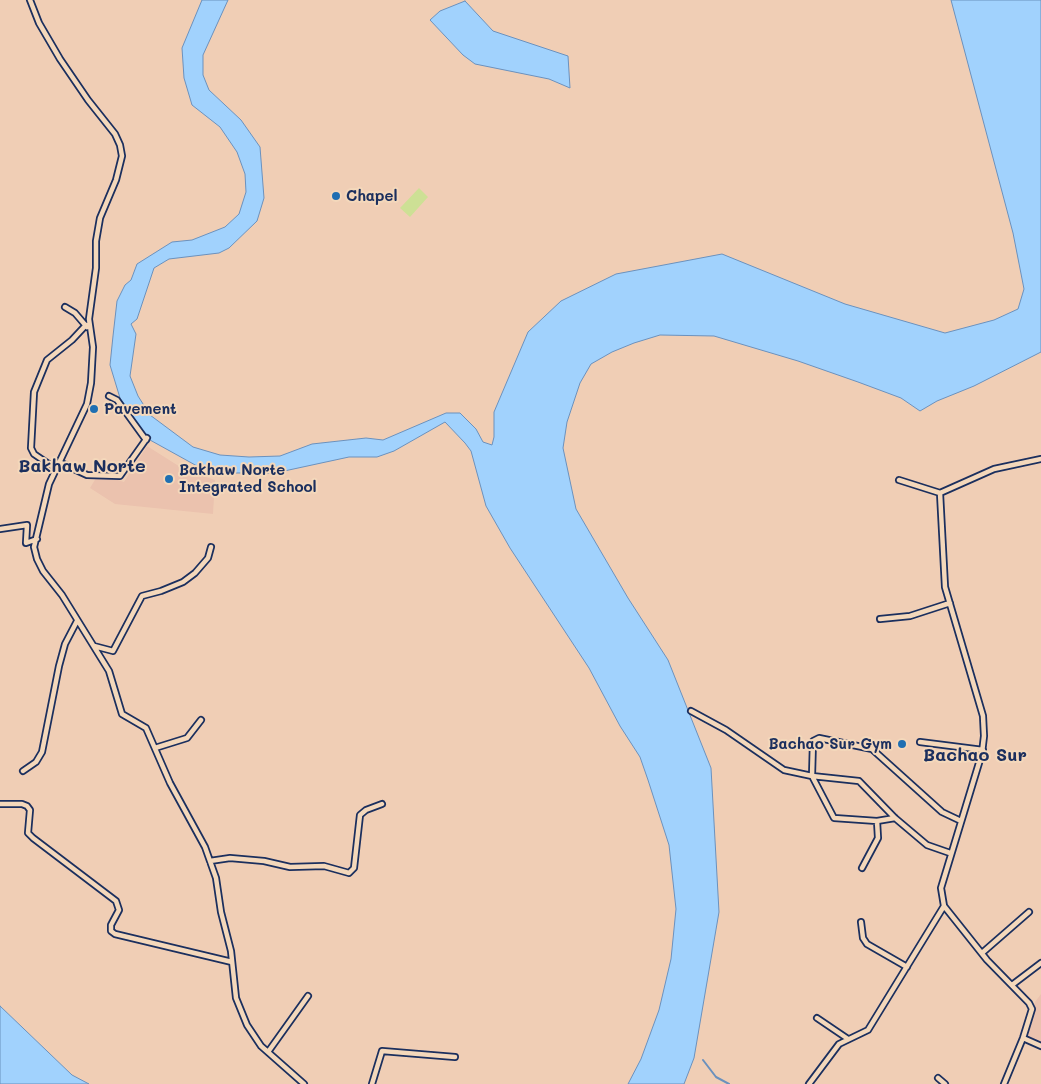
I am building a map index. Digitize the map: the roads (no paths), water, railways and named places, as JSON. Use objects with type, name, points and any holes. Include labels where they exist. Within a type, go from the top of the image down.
[{"type":"street","points":[[30,0],[38,23],[60,59],[88,100],[115,134],[122,156],[116,180],[100,218],[96,241],[96,268],[88,327],[93,347],[90,390],[86,404],[49,484],[34,547],[37,559],[43,571],[62,595],[109,671],[122,714],[126,718],[143,724],[210,861],[216,878],[239,1010],[254,1038],[304,1084]]},
{"type":"street","points":[[65,306],[75,313],[88,327]]},
{"type":"street","points":[[56,469],[34,454],[31,448],[34,392],[48,360],[88,327]]},
{"type":"street","points":[[59,462],[87,475],[120,476],[147,439],[117,400],[110,396]]},
{"type":"street","points":[[899,480],[940,493],[994,469],[1041,458]]},
{"type":"street","points":[[940,493],[945,587],[983,716],[983,750],[950,853],[941,888],[944,906],[982,953],[1032,1009],[1023,1038],[1004,1084]]},
{"type":"street","points":[[0,529],[27,525],[26,543],[37,539]]},
{"type":"street","points":[[94,646],[113,651],[142,596],[161,591],[189,577],[208,558],[211,547]]},
{"type":"street","points":[[880,619],[910,616],[950,603]]},
{"type":"street","points":[[23,771],[36,762],[42,752],[59,666],[65,644],[77,621]]},
{"type":"street","points":[[691,711],[726,730],[784,770],[812,776],[859,781],[895,818],[927,845],[950,853]]},
{"type":"street","points":[[155,748],[187,738],[200,720]]},
{"type":"street","points":[[895,818],[877,821],[834,818],[812,776],[813,741],[816,739],[872,749],[942,812],[961,821]]},
{"type":"street","points":[[920,742],[983,750]]},
{"type":"street","points":[[0,804],[22,804],[27,806],[30,810],[28,833],[116,901],[119,910],[111,925],[111,931],[115,934],[232,962]]},
{"type":"street","points":[[210,861],[230,858],[264,861],[290,867],[324,866],[349,873],[354,868],[360,815],[366,810],[382,804]]},
{"type":"street","points":[[862,868],[878,838],[877,821]]},
{"type":"street","points":[[808,1084],[839,1044],[868,1030],[944,906]]},
{"type":"street","points":[[982,953],[1029,912]]},
{"type":"street","points":[[861,922],[863,938],[867,944],[906,967]]},
{"type":"street","points":[[1012,985],[1041,963]]},
{"type":"street","points":[[268,1052],[308,996]]},
{"type":"street","points":[[817,1018],[848,1039]]},
{"type":"street","points":[[1023,1038],[1041,1046]]},
{"type":"street","points":[[372,1084],[382,1051],[455,1058]]},
{"type":"street","points":[[938,1078],[945,1084]]},
{"type":"water","points":[[202,0],[228,0],[203,55],[203,75],[209,90],[241,120],[260,147],[264,198],[257,221],[229,248],[219,253],[169,259],[154,268],[137,319],[131,324],[136,334],[130,376],[138,396],[150,415],[193,447],[220,455],[249,457],[280,456],[312,444],[366,438],[383,440],[446,413],[460,413],[476,429],[483,442],[492,445],[494,437],[494,412],[528,332],[561,301],[616,274],[722,254],[845,304],[945,333],[994,320],[1018,309],[1024,289],[1013,233],[951,0],[1041,0],[1041,352],[974,386],[937,401],[920,411],[901,398],[858,382],[798,361],[714,336],[660,335],[612,352],[591,364],[580,383],[567,422],[563,448],[576,509],[628,598],[668,660],[711,768],[719,912],[694,1058],[684,1084],[628,1084],[641,1059],[659,1010],[671,959],[676,909],[669,845],[648,780],[640,757],[620,726],[589,668],[510,548],[486,506],[471,451],[465,443],[445,422],[394,451],[377,457],[349,457],[275,473],[229,473],[197,466],[150,440],[136,424],[120,398],[110,365],[117,301],[125,285],[131,280],[137,264],[172,242],[192,240],[225,227],[239,214],[246,192],[245,174],[237,152],[220,127],[192,105],[184,78],[182,48]]},
{"type":"water","points":[[465,1],[493,31],[568,56],[570,88],[549,79],[475,64],[463,55],[430,20],[440,11]]},
{"type":"water","points":[[0,1006],[72,1075],[89,1084],[0,1084]]},
{"type":"waterway","points":[[703,1060],[716,1077],[729,1084]]},
{"type":"place","name":"Chapel","points":[[336,196]]},
{"type":"place","name":"Pavement","points":[[94,409]]},
{"type":"place","name":"Bakhaw Norte Integrated School","points":[[169,479]]},
{"type":"place","name":"Bachao Sur Gym","points":[[902,744]]},
{"type":"district","name":"Bakhaw Norte","points":[[82,466]]},
{"type":"district","name":"Bachao Sur","points":[[975,755]]}]
